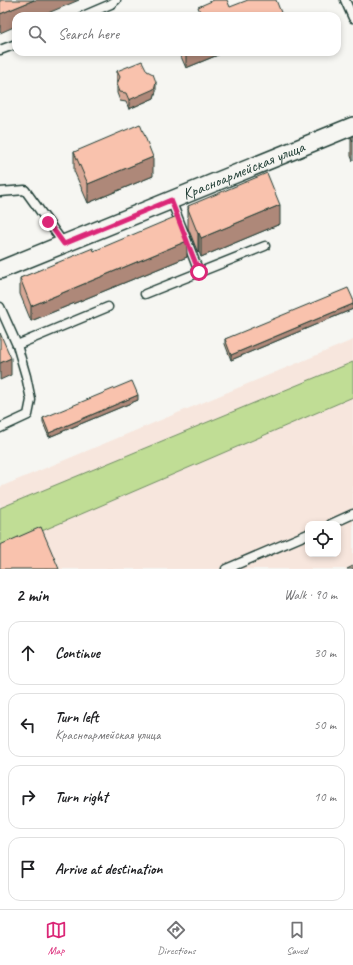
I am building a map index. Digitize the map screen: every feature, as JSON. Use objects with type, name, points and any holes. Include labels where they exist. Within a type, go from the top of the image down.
[{"type":"street","name":"Красноармейская улица","points":[[0,270],[353,126]]},
{"type":"lane","points":[[92,12],[111,4],[116,0]]},
{"type":"lane","points":[[345,0],[353,18]]},
{"type":"lane","points":[[0,50],[12,46]]},
{"type":"lane","points":[[0,192],[26,190],[64,244]]},
{"type":"lane","points":[[171,200],[199,272]]},
{"type":"lane","points":[[145,294],[265,246]]},
{"type":"lane","points":[[0,307],[17,345],[31,400],[28,415],[0,428]]},
{"type":"lane","points":[[17,345],[108,307]]},
{"type":"lane","points":[[338,521],[353,514]]},
{"type":"lane","points":[[226,569],[305,535]]},
{"type":"shaded area","points":[[353,340],[353,569],[0,569],[0,487]]},
{"type":"green space","points":[[353,362],[353,397],[0,549],[0,508]]},
{"type":"building","points":[[0,0],[34,0],[0,14]]},
{"type":"building","points":[[214,0],[227,0],[230,7],[248,0],[276,0],[281,12],[200,12],[198,7]]},
{"type":"building","points":[[142,61],[147,71],[153,74],[156,82],[154,89],[129,100],[126,93],[120,92],[117,84],[120,77],[117,71]]},
{"type":"building","points":[[140,124],[153,157],[88,184],[74,152]]},
{"type":"building","points":[[267,173],[280,205],[201,238],[199,233],[198,234],[188,206]]},
{"type":"building","points":[[177,216],[187,241],[31,306],[20,278],[93,248],[94,251]]},
{"type":"building","points":[[348,288],[353,299],[353,304],[231,355],[225,339]]},
{"type":"building","points":[[0,333],[11,358],[0,363]]},
{"type":"building","points":[[132,381],[138,395],[49,433],[43,418]]},
{"type":"building","points":[[41,527],[59,569],[0,569],[0,545]]},
{"type":"route","points":[[48,222],[64,244],[171,200],[199,272]]}]
